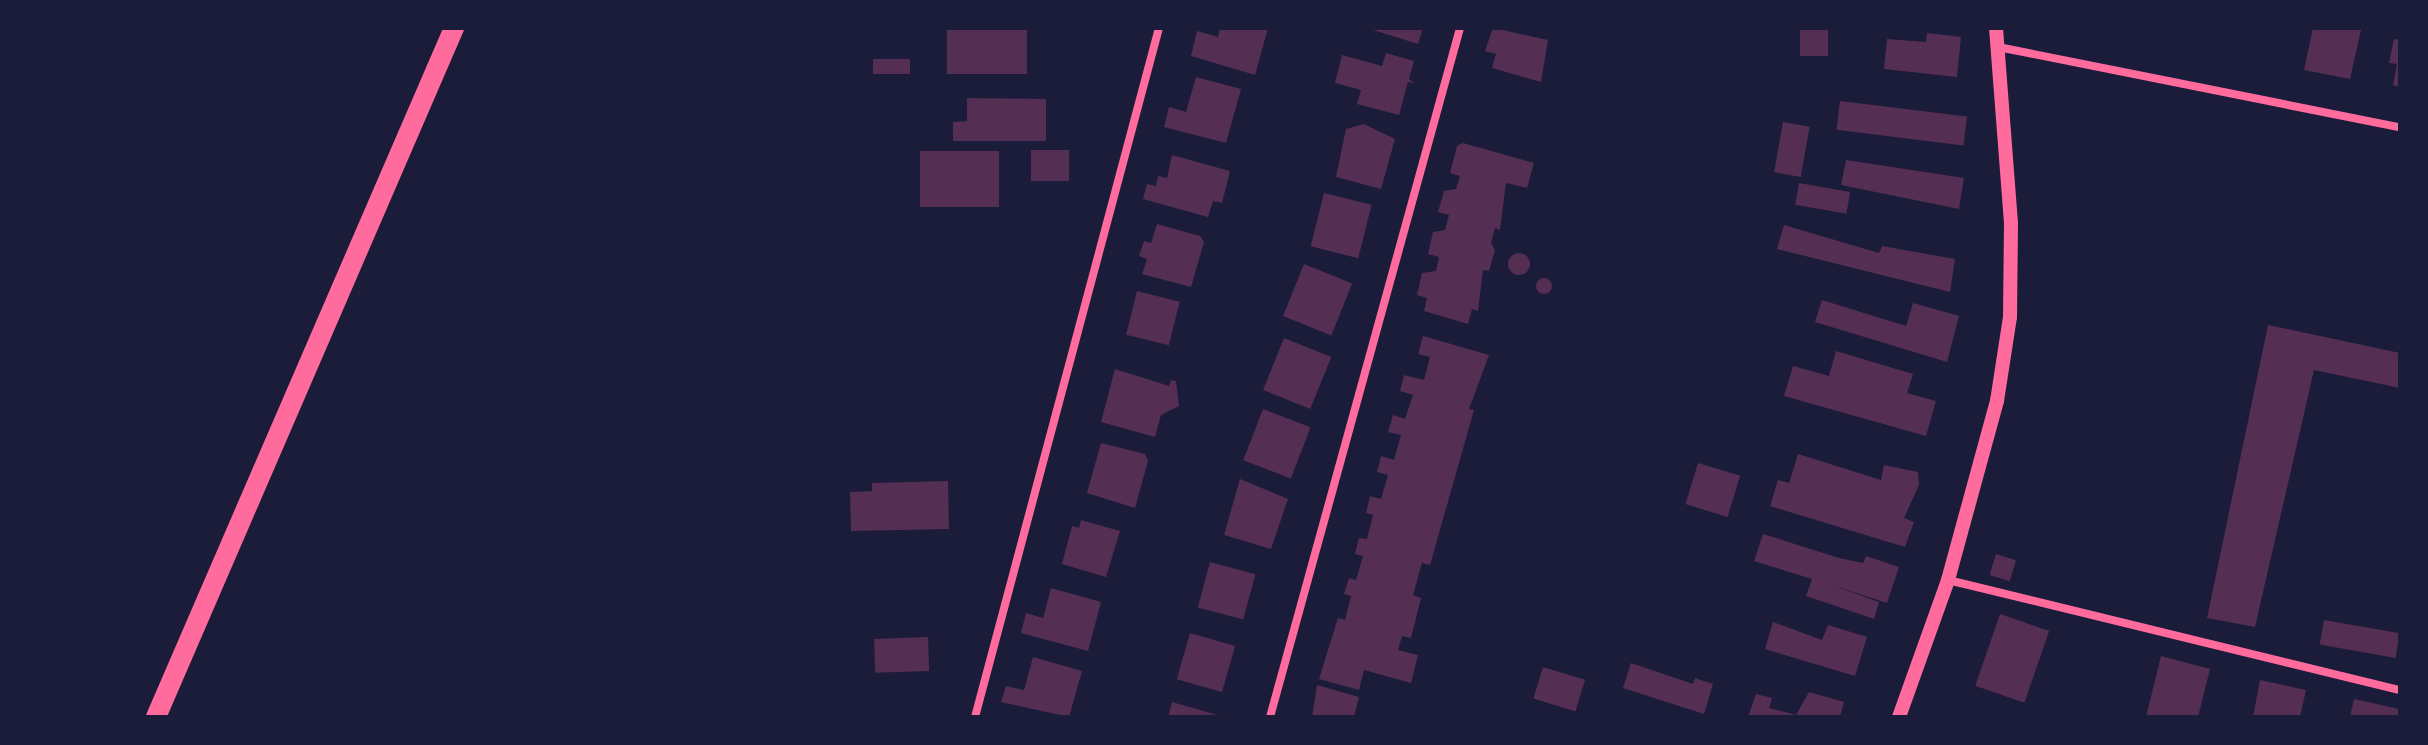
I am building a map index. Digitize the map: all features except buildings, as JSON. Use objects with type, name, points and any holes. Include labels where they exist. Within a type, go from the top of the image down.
[{"type":"main road","points":[[156,717],[454,28]]},
{"type":"street","points":[[975,717],[1159,28]]},
{"type":"street","points":[[1270,717],[1460,28]]},
{"type":"street","points":[[1899,717],[1948,580],[1997,401],[2010,317],[2011,223],[1996,28]]},
{"type":"street","points":[[1998,47],[2400,127]]},
{"type":"street","points":[[1948,580],[2400,690]]}]
